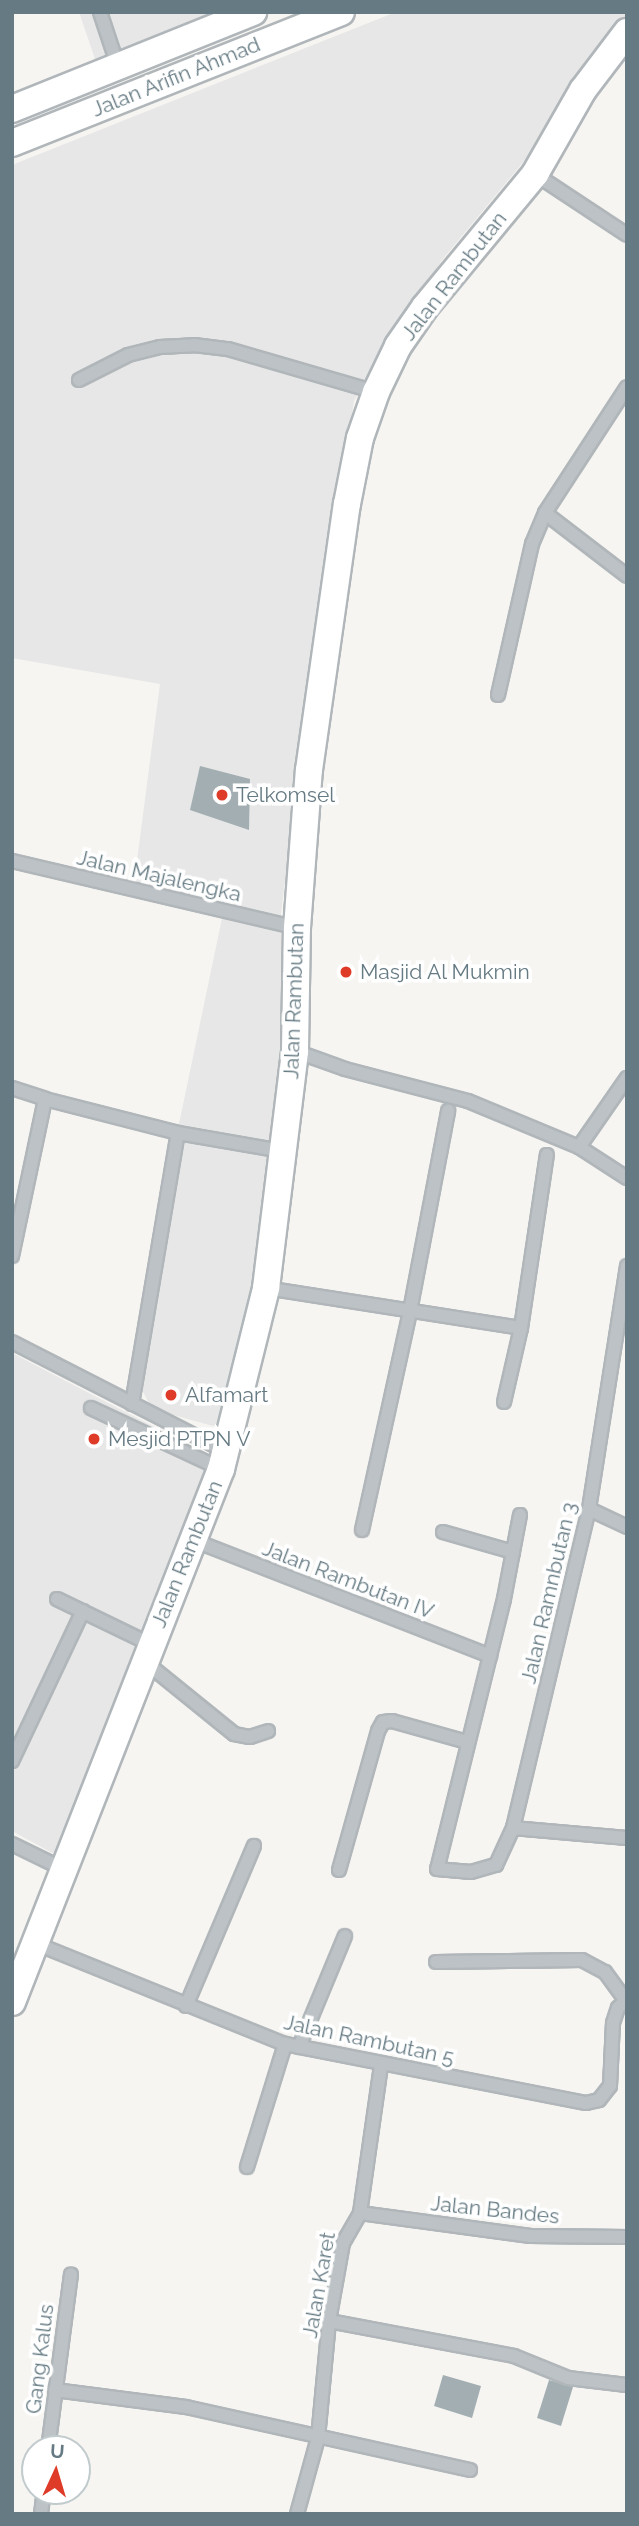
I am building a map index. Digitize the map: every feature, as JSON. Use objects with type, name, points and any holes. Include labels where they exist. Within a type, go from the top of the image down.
[{"type":"main road","name":"Jalan Arifin Ahmad","points":[[12,109],[253,12]]},
{"type":"main road","name":"Jalan Arifin Ahmad","points":[[12,143],[341,12]]},
{"type":"main road","name":"Jalan Rambutan","points":[[12,2002],[37,1944],[63,1869],[147,1652],[224,1461],[266,1288],[295,1051],[297,928],[309,770],[347,503],[360,438],[376,392],[398,346],[425,307],[535,174],[583,90],[623,43],[623,12]]},
{"type":"street","points":[[100,12],[118,66]]},
{"type":"street","points":[[535,174],[627,234]]},
{"type":"street","points":[[79,380],[128,355],[160,347],[194,345],[228,349],[376,392]]},
{"type":"street","points":[[498,695],[532,544],[545,513],[627,387]]},
{"type":"street","points":[[545,513],[627,576]]},
{"type":"street","name":"Jalan Majalengka","points":[[12,861],[297,928]]},
{"type":"street","points":[[295,1051],[345,1069],[468,1101],[579,1147],[627,1178]]},
{"type":"street","points":[[579,1147],[627,1078]]},
{"type":"street","points":[[12,1088],[178,1133],[282,1151]]},
{"type":"street","points":[[12,1256],[45,1099]]},
{"type":"street","points":[[362,1530],[410,1311],[448,1111]]},
{"type":"street","points":[[132,1404],[178,1133]]},
{"type":"street","points":[[504,1402],[521,1328],[547,1155]]},
{"type":"street","name":"Jalan Ramnbutan 3","points":[[467,1742],[437,1869],[471,1872],[496,1865],[513,1828],[589,1509],[627,1266]]},
{"type":"street","points":[[266,1288],[521,1328]]},
{"type":"street","points":[[12,1342],[132,1404],[224,1461]]},
{"type":"street","points":[[91,1408],[224,1461]]},
{"type":"street","points":[[589,1509],[627,1527]]},
{"type":"street","points":[[339,1870],[378,1731],[383,1722],[393,1721],[467,1742],[490,1656],[520,1515]]},
{"type":"street","points":[[443,1532],[513,1552]]},
{"type":"street","name":"Jalan Rambutan IV","points":[[193,1539],[490,1656]]},
{"type":"street","points":[[57,1599],[83,1611],[147,1652],[234,1734],[250,1737],[268,1731]]},
{"type":"street","points":[[12,1760],[16,1746],[83,1611]]},
{"type":"street","points":[[513,1828],[627,1838]]},
{"type":"street","points":[[12,1844],[63,1869]]},
{"type":"street","points":[[186,2007],[254,1846]]},
{"type":"street","points":[[299,2047],[345,1936]]},
{"type":"street","name":"Jalan Rambutan 5","points":[[37,1944],[186,2007],[285,2044],[577,2102],[600,2100],[610,2087],[613,2023],[626,2000]]},
{"type":"street","points":[[436,1962],[582,1961],[606,1972],[626,2000]]},
{"type":"street","points":[[247,2167],[285,2044]]},
{"type":"street","name":"Jalan Karet","points":[[297,2514],[318,2438],[330,2321],[343,2243],[360,2213],[381,2065]]},
{"type":"street","name":"Jalan Bandes","points":[[360,2213],[530,2236],[627,2237]]},
{"type":"street","name":"Gang Kalus","points":[[50,2435],[71,2275]]},
{"type":"street","points":[[330,2321],[514,2357],[568,2378],[627,2385]]},
{"type":"street","points":[[55,2390],[186,2407],[470,2470]]},
{"type":"shaded area","points":[[79,12],[219,12],[95,59]]},
{"type":"shaded area","points":[[396,12],[627,12],[627,19],[626,26],[525,160],[442,260],[354,401],[309,681],[281,914],[283,1046],[256,1276],[228,1416],[213,1426],[152,1409],[140,1386],[179,1124],[225,904],[134,884],[160,684],[12,658],[12,165]]},
{"type":"shaded area","points":[[12,1353],[216,1459],[60,1857],[12,1831]]},
{"type":"building","name":"Telkomsel","points":[[200,766],[250,779],[249,830],[190,810]]},
{"type":"building","points":[[443,2375],[481,2386],[472,2418],[434,2406]]},
{"type":"building","points":[[549,2380],[573,2387],[561,2426],[537,2418]]},
{"type":"place","name":"Telkomsel","points":[[222,795]]},
{"type":"place","name":"Masjid Al Mukmin","points":[[346,972]]},
{"type":"place","name":"Alfamart","points":[[171,1395]]},
{"type":"place","name":"Mesjid PTPN V","points":[[94,1439]]}]
